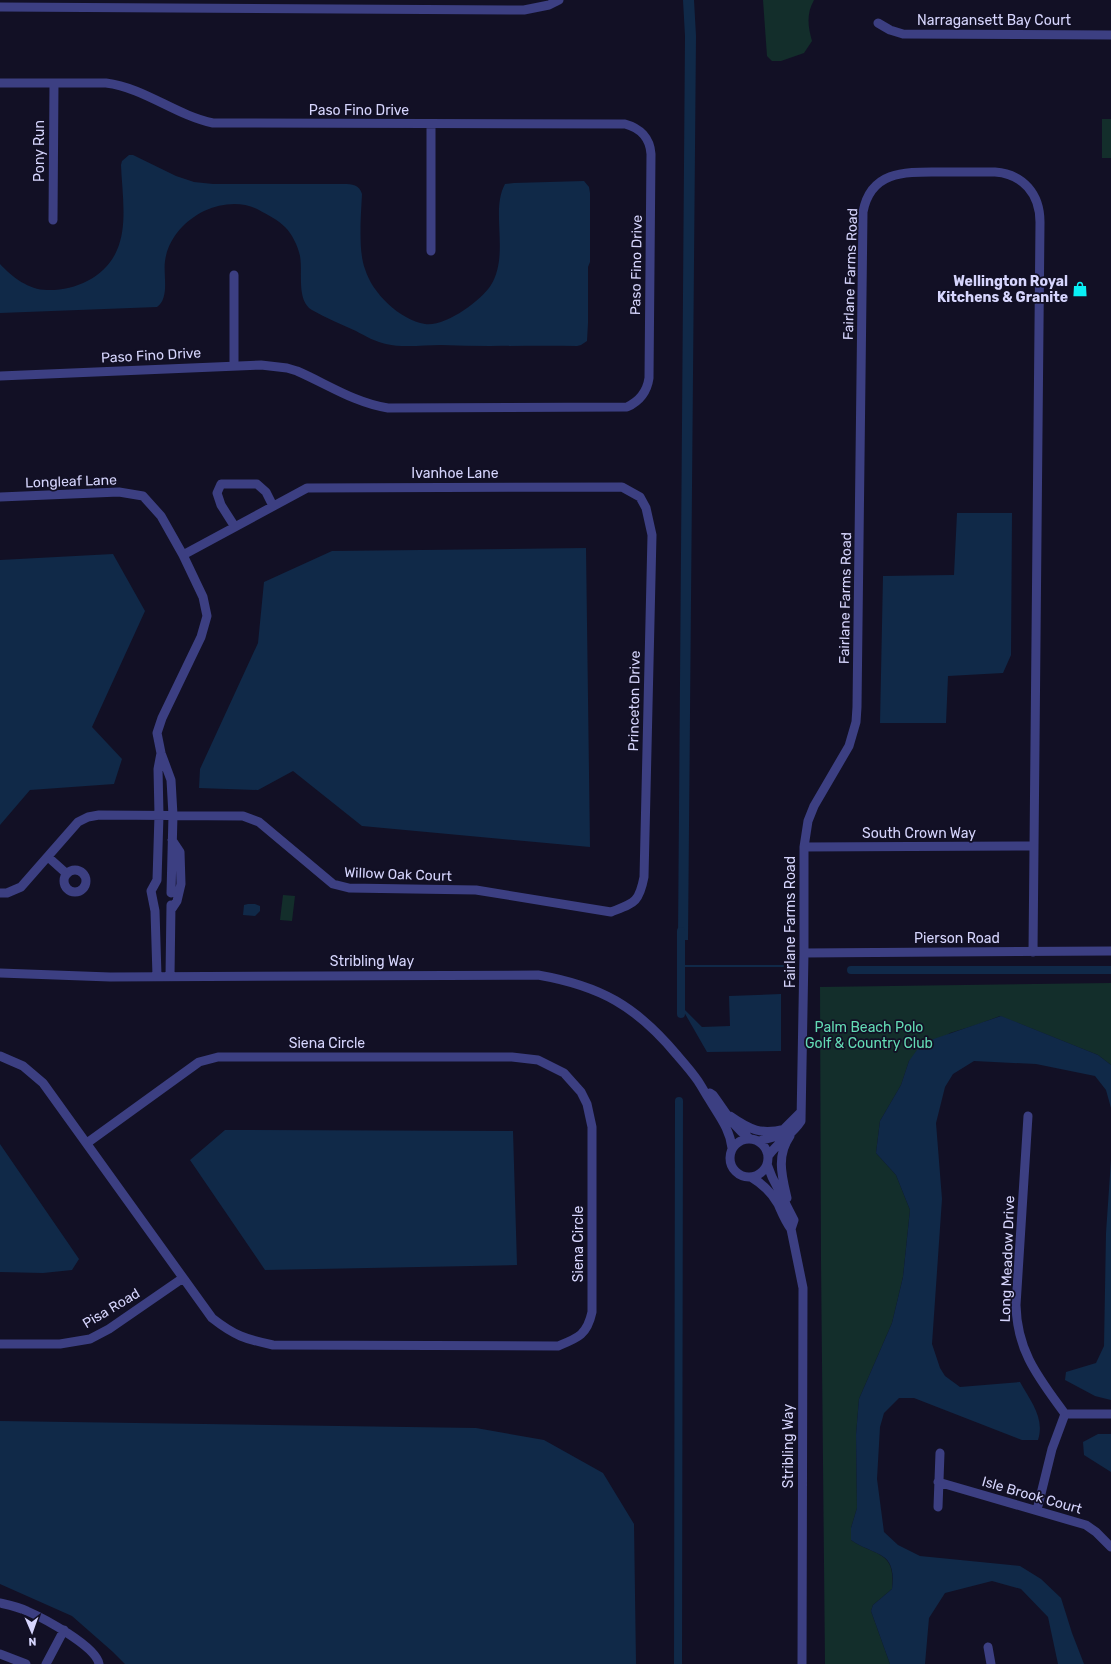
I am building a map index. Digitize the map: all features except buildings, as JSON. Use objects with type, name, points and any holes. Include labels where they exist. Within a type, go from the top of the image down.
[{"type":"street","points":[[0,7],[12,4],[420,4],[524,10],[549,5],[559,0]]},
{"type":"street","name":"Narragansett Bay Court","points":[[878,23],[890,30],[903,34],[1111,35]]},
{"type":"street","name":"Paso Fino Drive","points":[[0,83],[118,84],[142,93],[189,116],[213,123],[630,125],[644,134],[650,149],[651,162],[649,378],[647,388],[641,398],[633,404],[622,408],[388,408],[375,406],[357,400],[311,377],[287,368],[261,365],[0,376]]},
{"type":"street","name":"Pony Run","points":[[53,220],[54,83]]},
{"type":"street","points":[[431,124],[431,251]]},
{"type":"street","name":"Fairlane Farms Road","points":[[768,1160],[788,1131],[795,1116],[800,1113],[802,1106],[804,847],[808,821],[814,806],[849,746],[855,727],[858,707],[863,212],[868,196],[877,185],[891,176],[907,172],[995,172],[1006,174],[1025,184],[1035,197],[1039,207],[1033,952]]},
{"type":"street","points":[[234,275],[234,366]]},
{"type":"street","points":[[235,527],[221,505],[217,493],[221,484],[257,484],[266,492],[273,506]]},
{"type":"street","name":"Ivanhoe Lane","points":[[183,555],[307,488],[622,487],[640,497]]},
{"type":"street","name":"Longleaf Lane","points":[[0,497],[119,492],[144,496],[161,516],[183,555],[202,597],[207,616],[201,637],[162,718],[157,733],[161,752]]},
{"type":"street","name":"Princeton Drive","points":[[632,904],[641,893],[644,877],[652,535],[646,508],[640,497]]},
{"type":"street","points":[[157,976],[155,911],[151,891],[157,880],[159,815],[158,769],[161,752]]},
{"type":"street","points":[[161,752],[171,780],[173,815],[170,883],[170,976]]},
{"type":"street","name":"Willow Oak Court","points":[[0,893],[8,892],[21,886],[78,822],[88,817],[99,815],[243,816],[259,822],[333,884],[349,888],[476,890],[611,912],[632,904]]},
{"type":"street","points":[[171,902],[177,901],[181,884],[180,852],[172,839]]},
{"type":"street","name":"South Crown Way","points":[[804,847],[1034,846]]},
{"type":"street","points":[[48,857],[67,874]]},
{"type":"street","points":[[155,883],[181,884]]},
{"type":"street","name":"Pierson Road","points":[[804,953],[1111,951]]},
{"type":"street","name":"Stribling Way","points":[[0,973],[110,977],[538,975],[564,980],[590,988],[616,1000],[638,1015],[660,1034],[698,1080],[726,1126],[732,1148]]},
{"type":"street","name":"Siena Circle","points":[[0,1056],[23,1066],[43,1083],[212,1318],[231,1333],[250,1340],[273,1345],[558,1346],[576,1339],[589,1325],[592,1312],[592,1127],[587,1104],[581,1092],[564,1073],[538,1060],[512,1057],[218,1057],[199,1062],[87,1143]]},
{"type":"street","name":"Stribling Way","points":[[702,1088],[713,1095],[738,1130],[754,1139]]},
{"type":"street","points":[[726,1113],[755,1130],[772,1132],[788,1131],[780,1167],[791,1215]]},
{"type":"street","name":"Long Meadow Drive","points":[[1028,1116],[1016,1305],[1017,1326],[1021,1342],[1031,1366],[1066,1414]]},
{"type":"street","name":"Fairlane Farms Road","points":[[754,1139],[774,1137],[788,1131]]},
{"type":"street","points":[[754,1139],[767,1149],[768,1160],[760,1174],[747,1177],[738,1174],[732,1166],[730,1157],[732,1148],[738,1141],[754,1139]]},
{"type":"street","name":"Stribling Way","points":[[768,1160],[772,1177],[794,1220],[791,1229]]},
{"type":"street","name":"Stribling Way","points":[[751,1177],[766,1186],[778,1204],[785,1222],[791,1229],[803,1288],[802,1664]]},
{"type":"street","name":"Pisa Road","points":[[0,1344],[60,1344],[90,1339],[109,1329],[183,1278]]},
{"type":"street","points":[[1037,1510],[1052,1449],[1066,1414],[1111,1414]]},
{"type":"street","points":[[938,1507],[940,1453]]},
{"type":"street","name":"Isle Brook Court","points":[[938,1482],[1086,1525],[1096,1532],[1111,1547]]},
{"type":"street","points":[[0,1603],[26,1610],[64,1630],[94,1654],[99,1664]]},
{"type":"street","points":[[46,1664],[64,1630]]},
{"type":"street","points":[[988,1647],[991,1664]]},
{"type":"street","points":[[0,1654],[26,1664]]},
{"type":"green space","points":[[763,0],[814,0],[811,5],[808,20],[812,41],[804,53],[781,61],[772,61],[767,56]]},
{"type":"green space","points":[[1102,119],[1111,119],[1111,158],[1102,158]]},
{"type":"green space","points":[[283,895],[295,896],[292,921],[280,920]]},
{"type":"green space","name":"Palm Beach Polo Golf & Country Club","points":[[1111,983],[1111,1065],[1098,1055],[1000,1016],[950,1033],[909,1061],[901,1085],[880,1121],[876,1153],[896,1175],[910,1210],[903,1277],[892,1323],[859,1399],[856,1435],[857,1508],[851,1528],[851,1540],[882,1556],[891,1567],[892,1589],[873,1605],[871,1611],[890,1664],[825,1664],[820,987]]},
{"type":"water","points":[[683,0],[694,0],[696,36],[688,940],[678,940],[685,36]]},
{"type":"water","points":[[129,155],[133,155],[176,176],[194,182],[213,184],[346,184],[356,186],[361,190],[362,194],[360,233],[361,253],[369,278],[380,296],[388,304],[406,317],[425,324],[433,324],[462,312],[479,298],[491,285],[499,260],[499,207],[505,184],[584,181],[589,187],[590,193],[590,262],[588,267],[587,341],[577,346],[406,346],[382,343],[374,340],[317,313],[307,305],[302,293],[300,256],[296,244],[288,230],[282,224],[259,210],[239,204],[218,206],[204,211],[184,225],[173,238],[165,261],[165,292],[161,303],[157,307],[0,313],[0,264],[10,274],[27,285],[40,289],[58,290],[79,285],[97,275],[112,260],[117,250],[122,230],[124,208],[121,165],[122,161]]},
{"type":"water","points":[[957,513],[1012,513],[1011,655],[1003,673],[948,676],[946,723],[880,723],[883,576],[954,575]]},
{"type":"water","points":[[586,548],[590,847],[362,826],[293,771],[258,790],[199,788],[200,769],[258,643],[264,582],[332,551]]},
{"type":"water","points":[[113,554],[145,611],[92,727],[122,759],[114,784],[30,790],[0,825],[0,560]]},
{"type":"water","points":[[248,904],[260,906],[260,911],[255,916],[243,915],[244,905]]},
{"type":"water","points":[[781,994],[781,1051],[707,1052],[680,1005],[702,1027],[730,1026],[729,996]]},
{"type":"water","points":[[1001,1016],[1098,1055],[1111,1065],[1111,1108],[1106,1090],[1095,1076],[1036,1064],[974,1061],[953,1074],[945,1087],[936,1123],[942,1199],[932,1344],[940,1368],[945,1376],[960,1387],[1020,1382],[1036,1410],[1040,1424],[1038,1440],[1022,1440],[914,1398],[899,1398],[884,1413],[880,1427],[877,1479],[884,1532],[898,1545],[920,1556],[1020,1566],[1041,1579],[1061,1598],[1084,1664],[1058,1664],[1048,1617],[1021,1589],[992,1581],[945,1593],[929,1618],[925,1664],[890,1664],[871,1611],[873,1605],[892,1589],[893,1576],[891,1567],[883,1556],[851,1540],[851,1528],[857,1508],[856,1435],[859,1399],[892,1323],[903,1277],[910,1210],[896,1175],[876,1153],[880,1121],[901,1085],[909,1061],[922,1043]]},
{"type":"water","points":[[225,1130],[513,1131],[517,1265],[265,1270],[190,1160]]},
{"type":"water","points":[[0,1144],[79,1259],[72,1270],[43,1273],[0,1272]]},
{"type":"water","points":[[1111,1160],[1111,1400],[1095,1396],[1065,1380],[1066,1372],[1096,1363],[1104,1346],[1106,1233]]},
{"type":"water","points":[[0,1421],[476,1428],[544,1440],[603,1473],[634,1524],[636,1664],[125,1664],[72,1616],[0,1584]]},
{"type":"water","points":[[1098,1434],[1111,1434],[1111,1472],[1084,1455],[1083,1442]]},
{"type":"waterway","points":[[681,931],[681,1014]]},
{"type":"waterway","points":[[681,966],[783,966]]},
{"type":"waterway","points":[[851,970],[1111,970]]},
{"type":"waterway","points":[[678,1664],[679,1101]]},
{"type":"place","name":"Wellington Royal Kitchens & Granite","points":[[1080,289]]}]
